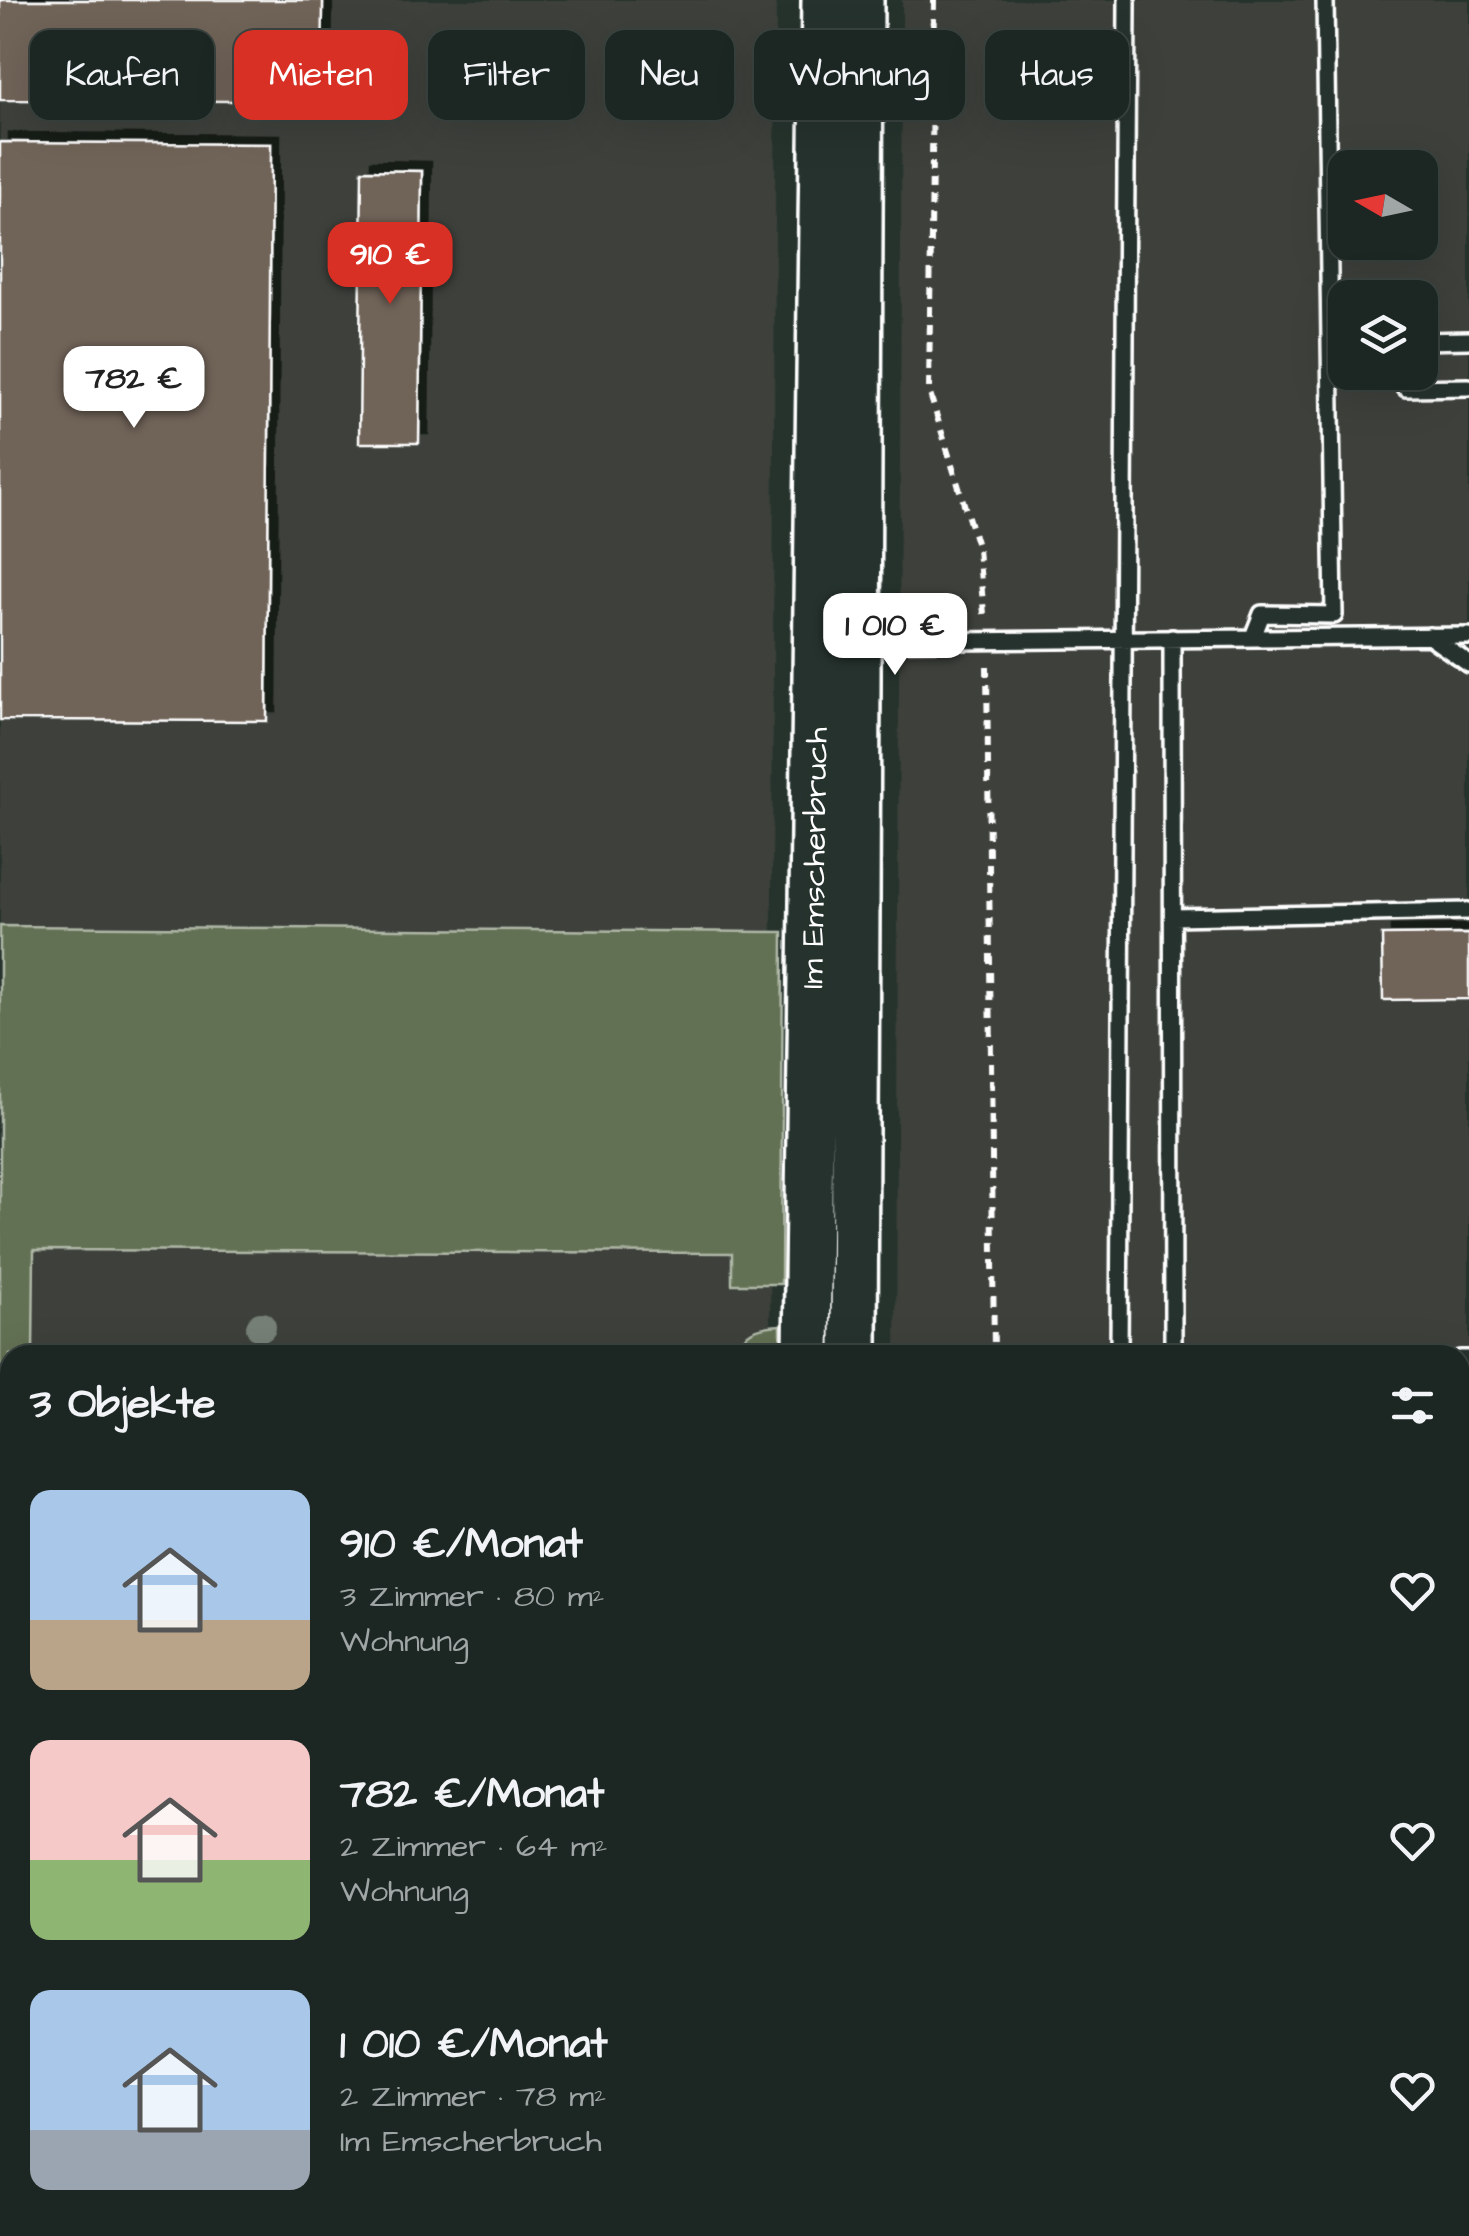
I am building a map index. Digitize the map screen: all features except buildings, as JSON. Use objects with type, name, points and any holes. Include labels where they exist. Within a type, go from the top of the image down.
[{"type":"main road","name":"Im Emscherbruch","points":[[825,0],[854,1345]]},
{"type":"main road","name":"Im Emscherbruch","points":[[807,1345],[838,643],[860,0]]},
{"type":"lane","points":[[1118,1345],[1127,0]]},
{"type":"lane","points":[[1325,0],[1336,280]]},
{"type":"lane","points":[[1438,341],[1469,340]]},
{"type":"lane","points":[[1438,387],[1469,387]]},
{"type":"lane","points":[[1252,637],[1262,614],[1334,616],[1337,390]]},
{"type":"lane","points":[[1429,636],[1469,664]]},
{"type":"lane","points":[[838,643],[1469,636]]},
{"type":"lane","points":[[1172,638],[1172,1345]]},
{"type":"lane","points":[[1174,917],[1469,911]]},
{"type":"path","points":[[934,0],[929,391],[978,549],[986,641],[994,1345]]},
{"type":"shaded area","points":[[0,0],[776,0],[776,30],[754,30],[754,120],[775,120],[770,1345],[0,1345]]},
{"type":"shaded area","points":[[902,0],[1469,0],[1469,1345],[896,1345],[901,120],[965,120],[965,30],[902,30]]},
{"type":"green space","points":[[0,926],[783,932],[781,1284],[732,1284],[732,1253],[34,1250],[33,1345],[0,1345]]},
{"type":"green space","points":[[781,1325],[781,1345],[738,1345],[752,1331]]}]
